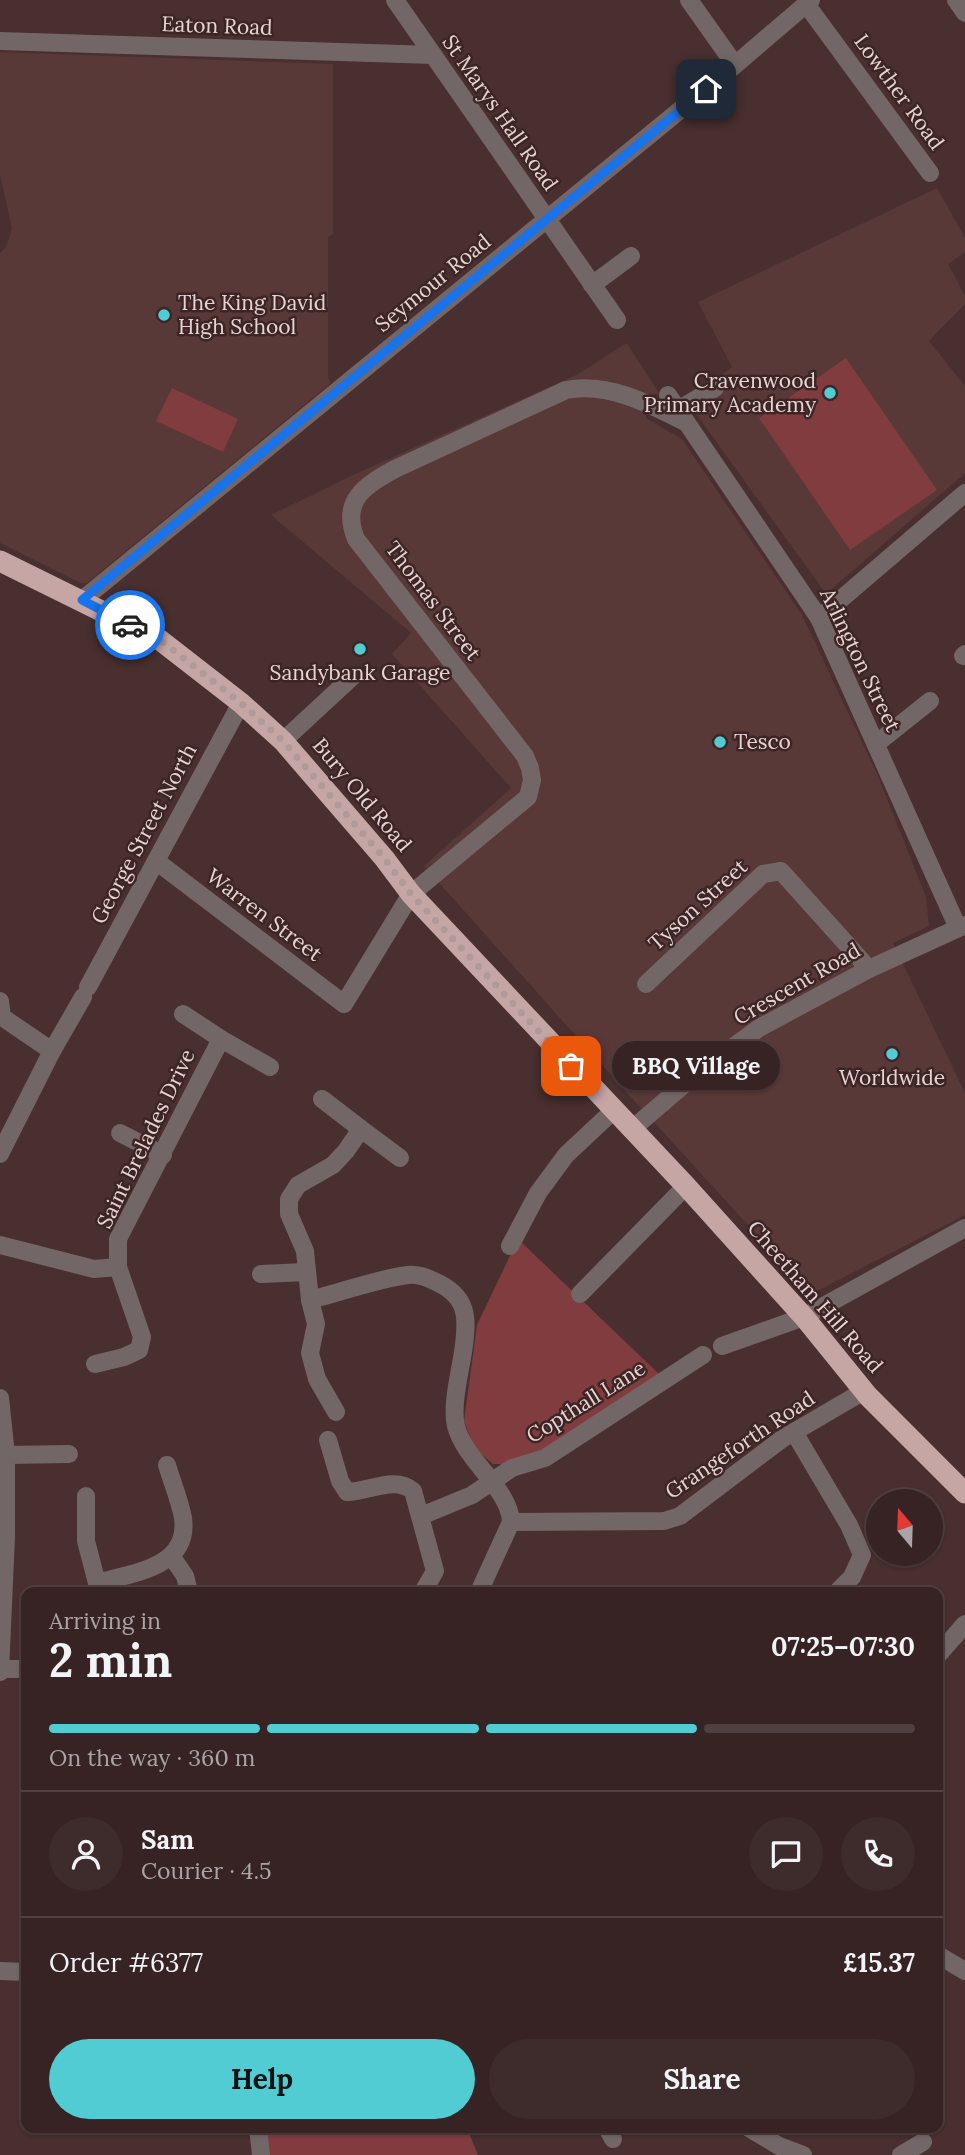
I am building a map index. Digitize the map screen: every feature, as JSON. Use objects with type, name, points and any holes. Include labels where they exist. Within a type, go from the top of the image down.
[{"type":"highway","name":"Bury Old Road","points":[[0,561],[160,640],[241,703],[283,741],[384,858],[411,894],[631,1130]]},
{"type":"highway","name":"Cheetham Hill Road","points":[[631,1130],[686,1186],[804,1317],[864,1391],[965,1493]]},
{"type":"street","points":[[689,0],[735,65]]},
{"type":"street","points":[[956,0],[965,13]]},
{"type":"street","name":"Seymour Road","points":[[82,600],[735,65],[808,2]]},
{"type":"street","name":"Lowther Road","points":[[808,2],[930,173]]},
{"type":"street","name":"St Marys Hall Road","points":[[404,3],[433,55],[617,320]]},
{"type":"street","name":"Eaton Road","points":[[0,41],[433,55]]},
{"type":"street","points":[[592,285],[631,256]]},
{"type":"street","name":"Thomas Street","points":[[344,1004],[411,894],[527,797],[532,780],[530,768],[515,744],[356,538],[351,516],[359,494],[371,482],[396,469],[566,390],[590,387],[609,389],[677,409]]},
{"type":"street","points":[[677,409],[715,388]]},
{"type":"street","name":"Arlington Street","points":[[677,409],[819,618],[961,926]]},
{"type":"street","points":[[819,618],[965,493]]},
{"type":"street","points":[[283,741],[352,677]]},
{"type":"street","points":[[876,744],[930,701]]},
{"type":"street","name":"George Street North","points":[[0,1154],[52,1051],[241,703]]},
{"type":"street","name":"Warren Street","points":[[156,862],[344,1004]]},
{"type":"street","name":"Tyson Street","points":[[646,984],[763,874],[781,871],[869,969]]},
{"type":"street","name":"Crescent Road","points":[[631,1130],[694,1076],[759,1028],[869,969],[961,926]]},
{"type":"street","points":[[1,1012],[52,1051]]},
{"type":"street","points":[[183,1014],[221,1039]]},
{"type":"street","name":"Saint Brelades Drive","points":[[95,1364],[124,1357],[139,1350],[142,1337],[118,1267],[118,1239],[221,1039],[270,1067]]},
{"type":"street","points":[[322,1099],[400,1158]]},
{"type":"street","points":[[510,1246],[538,1193],[566,1155],[613,1111]]},
{"type":"street","points":[[336,1412],[317,1379],[310,1353],[316,1324],[310,1300],[305,1251],[289,1214],[289,1199],[298,1185],[333,1165],[361,1129]]},
{"type":"street","points":[[120,1133],[163,1155]]},
{"type":"street","points":[[580,1294],[686,1186]]},
{"type":"street","points":[[722,1346],[804,1317],[965,1228]]},
{"type":"street","points":[[0,1245],[94,1269],[118,1267]]},
{"type":"street","points":[[261,1274],[306,1272]]},
{"type":"street","points":[[310,1300],[407,1275],[428,1278],[451,1289],[459,1297],[465,1312],[466,1329],[454,1418],[463,1441],[511,1513],[511,1522],[481,1587]]},
{"type":"street","name":"Copthall Lane","points":[[421,1516],[472,1495],[512,1468],[545,1458],[703,1355]]},
{"type":"street","name":"Grangeforth Road","points":[[511,1522],[664,1521],[680,1516],[794,1432],[864,1391]]},
{"type":"street","points":[[0,1398],[6,1455],[6,1536],[0,1670],[21,1669]]},
{"type":"street","points":[[794,1432],[849,1525],[862,1555],[852,1577],[842,1587]]},
{"type":"street","points":[[328,1440],[340,1481],[347,1492],[358,1492],[391,1483],[406,1485],[412,1491],[435,1571],[426,1587]]},
{"type":"street","points":[[6,1455],[69,1454]]},
{"type":"street","points":[[100,1587],[158,1566],[172,1557],[181,1541],[183,1517],[167,1465]]},
{"type":"street","points":[[86,1496],[86,1541],[97,1587]]},
{"type":"street","points":[[172,1557],[186,1576],[188,1587]]},
{"type":"street","points":[[943,1649],[965,1624]]},
{"type":"street","points":[[943,1958],[965,1971]]},
{"type":"street","points":[[0,1971],[21,1972]]},
{"type":"street","points":[[259,2133],[261,2155]]},
{"type":"street","points":[[757,2133],[779,2146],[803,2155]]},
{"type":"street","points":[[901,2155],[923,2142]]},
{"type":"shaded area","name":"The King David High School","points":[[0,52],[333,64],[333,234],[328,237],[328,377],[331,383],[87,583],[81,583],[0,543],[0,253],[6,247],[12,229],[0,174]]},
{"type":"shaded area","name":"Cravenwood Primary Academy","points":[[937,188],[965,238],[965,252],[948,264],[965,296],[965,304],[929,341],[965,386],[965,473],[826,594],[686,400],[732,367],[698,302]]},
{"type":"shaded area","points":[[627,343],[659,393],[645,397],[646,418],[682,439],[802,615],[878,776],[926,897],[929,926],[893,943],[965,1093],[965,1215],[811,1294],[424,866],[511,788],[392,654],[411,633],[271,515],[353,475],[576,375]]},
{"type":"shaded area","points":[[846,358],[937,490],[850,550],[759,418]]},
{"type":"shaded area","points":[[172,388],[238,419],[223,452],[156,421]]},
{"type":"shaded area","points":[[518,1239],[659,1374],[542,1452],[509,1464],[493,1464],[475,1449],[464,1421],[477,1325]]},
{"type":"shaded area","points":[[267,2133],[469,2133],[478,2155],[269,2155]]},
{"type":"way so far","points":[[130,625],[160,640],[241,703],[283,741],[384,858],[411,894],[571,1066]]},
{"type":"place","name":"The King David High School","points":[[164,315]]},
{"type":"place","name":"Cravenwood Primary Academy","points":[[830,393]]},
{"type":"place","name":"Sandybank Garage","points":[[360,649]]},
{"type":"place","name":"Tesco","points":[[720,742]]},
{"type":"place","name":"Worldwide","points":[[892,1054]]},
{"type":"place","name":"BBQ Village","points":[[571,1066]]},
{"type":"route","points":[[130,625],[82,600],[706,89]]}]
